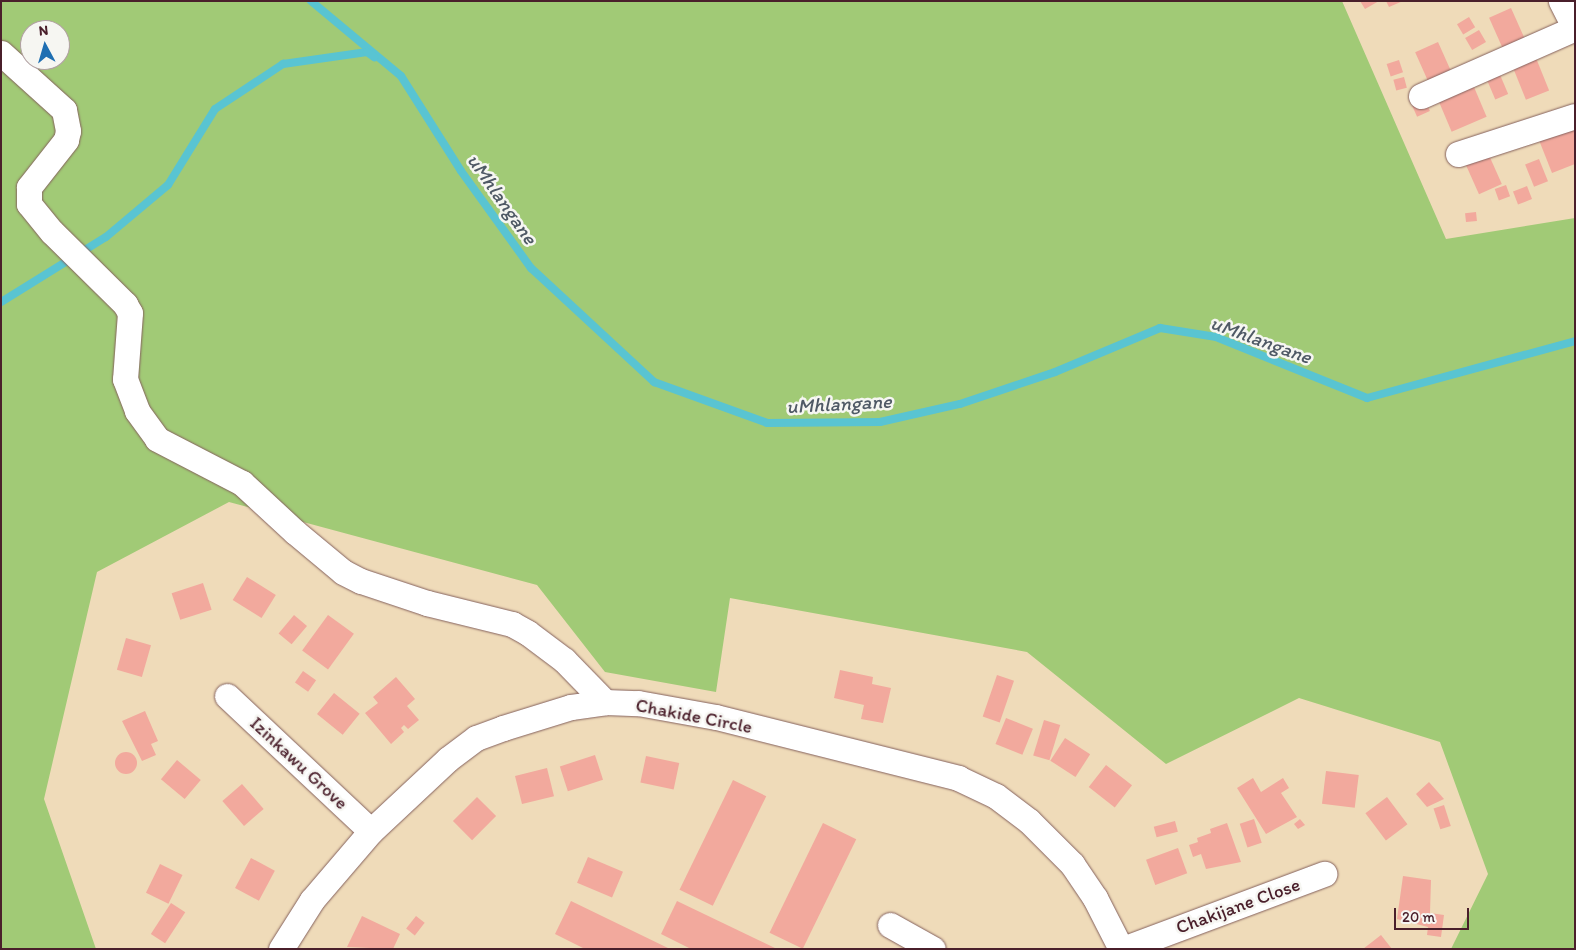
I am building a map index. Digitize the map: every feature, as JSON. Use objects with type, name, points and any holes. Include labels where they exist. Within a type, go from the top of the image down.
[{"type":"street","points":[[1421,96],[1575,28],[1560,1]]},
{"type":"street","points":[[1,53],[58,103],[68,120],[66,140],[32,182],[27,194],[29,204],[52,232],[125,304],[130,313],[125,379],[136,411],[158,439],[242,482],[294,532],[344,572],[361,581],[428,603],[496,619],[528,633],[564,660],[605,702]]},
{"type":"street","points":[[1458,154],[1575,116]]},
{"type":"street","name":"Izinkawu Grove","points":[[227,696],[371,830]]},
{"type":"street","name":"Chakide Circle","points":[[282,949],[312,900],[371,830],[448,759],[476,738],[540,716],[605,702],[638,703],[716,717],[958,778],[996,796],[1029,821],[1072,864],[1095,898],[1122,949]]},
{"type":"street","name":"Chakijane Close","points":[[1122,949],[1324,874]]},
{"type":"street","points":[[890,925],[933,949]]},
{"type":"green space","points":[[1,1],[1342,1],[1446,239],[1575,218],[1575,949],[1451,949],[1488,874],[1440,742],[1299,698],[1166,764],[1027,652],[730,598],[716,692],[605,672],[537,585],[229,502],[97,572],[44,799],[96,949],[1,949]]},
{"type":"building","points":[[1360,1],[1379,1],[1365,9]]},
{"type":"building","points":[[1386,1],[1403,1],[1389,7]]},
{"type":"building","points":[[1511,8],[1525,39],[1503,49],[1489,18]]},
{"type":"building","points":[[1469,17],[1475,27],[1463,34],[1457,24]]},
{"type":"building","points":[[1479,30],[1486,42],[1472,50],[1465,38]]},
{"type":"building","points":[[1438,42],[1452,73],[1429,83],[1415,52]]},
{"type":"building","points":[[1536,58],[1549,90],[1526,100],[1513,67]]},
{"type":"building","points":[[1399,60],[1403,72],[1391,76],[1387,64]]},
{"type":"building","points":[[1498,70],[1508,94],[1495,99],[1485,75]]},
{"type":"building","points":[[1404,77],[1407,88],[1396,90],[1393,80]]},
{"type":"building","points":[[1471,80],[1487,117],[1452,132],[1436,95]]},
{"type":"building","points":[[1425,100],[1430,111],[1417,117],[1412,106]]},
{"type":"building","points":[[1571,122],[1575,131],[1575,164],[1552,173],[1537,135]]},
{"type":"building","points":[[1488,153],[1502,184],[1479,194],[1465,163]]},
{"type":"building","points":[[1539,159],[1548,181],[1534,187],[1525,165]]},
{"type":"building","points":[[1506,185],[1510,196],[1499,200],[1495,189]]},
{"type":"building","points":[[1527,186],[1532,199],[1518,204],[1513,191]]},
{"type":"building","points":[[1476,212],[1477,221],[1466,222],[1465,213]]},
{"type":"building","points":[[247,577],[276,595],[262,618],[233,600]]},
{"type":"building","points":[[203,583],[212,610],[180,620],[172,593]]},
{"type":"building","points":[[294,615],[307,626],[292,644],[279,633]]},
{"type":"building","points":[[328,615],[354,634],[328,669],[302,651]]},
{"type":"building","points":[[126,638],[151,645],[142,677],[117,670]]},
{"type":"building","points":[[840,670],[873,677],[872,684],[891,688],[883,723],[861,719],[864,705],[834,698]]},
{"type":"building","points":[[303,671],[316,680],[308,692],[295,682]]},
{"type":"building","points":[[997,675],[1014,681],[1000,722],[983,717]]},
{"type":"building","points":[[396,677],[415,699],[407,706],[419,720],[408,729],[404,725],[401,728],[404,732],[391,744],[365,713],[378,703],[373,697]]},
{"type":"building","points":[[334,693],[360,714],[343,735],[317,714]]},
{"type":"building","points":[[145,711],[158,741],[151,744],[156,755],[142,761],[122,721]]},
{"type":"building","points":[[1006,718],[1033,729],[1022,755],[996,744]]},
{"type":"building","points":[[1044,720],[1060,725],[1049,760],[1033,755]]},
{"type":"building","points":[[1065,738],[1090,754],[1075,777],[1050,761]]},
{"type":"building","points":[[126,752],[134,755],[137,763],[134,771],[126,774],[118,771],[115,763],[118,755]]},
{"type":"building","points":[[595,755],[603,780],[568,791],[560,766]]},
{"type":"building","points":[[646,756],[679,763],[674,789],[640,782]]},
{"type":"building","points":[[177,760],[201,780],[185,799],[161,779]]},
{"type":"building","points":[[1106,765],[1132,785],[1115,807],[1089,787]]},
{"type":"building","points":[[547,768],[554,796],[522,804],[515,776]]},
{"type":"building","points":[[1326,771],[1359,775],[1355,808],[1322,804]]},
{"type":"building","points":[[1253,778],[1261,792],[1283,778],[1289,788],[1281,793],[1297,817],[1266,834],[1237,788]]},
{"type":"building","points":[[733,780],[766,796],[713,906],[680,890]]},
{"type":"building","points":[[1429,782],[1444,799],[1427,807],[1416,794]]},
{"type":"building","points":[[242,784],[264,809],[244,826],[222,801]]},
{"type":"building","points":[[477,797],[496,816],[472,840],[453,821]]},
{"type":"building","points":[[1387,797],[1407,824],[1386,840],[1365,813]]},
{"type":"building","points":[[1444,805],[1451,826],[1440,829],[1434,808]]},
{"type":"building","points":[[1254,819],[1262,843],[1247,847],[1240,824]]},
{"type":"building","points":[[1300,819],[1305,825],[1298,829],[1294,824]]},
{"type":"building","points":[[1175,821],[1178,832],[1157,837],[1154,827]]},
{"type":"building","points":[[823,823],[856,839],[803,949],[770,933]]},
{"type":"building","points":[[1227,823],[1241,862],[1206,869],[1201,854],[1193,857],[1189,845],[1198,842],[1197,838],[1211,833],[1210,829]]},
{"type":"building","points":[[1178,848],[1187,873],[1155,885],[1146,860]]},
{"type":"building","points":[[588,857],[623,872],[612,898],[577,883]]},
{"type":"building","points":[[251,858],[275,871],[259,901],[235,888]]},
{"type":"building","points":[[160,864],[182,875],[168,904],[146,893]]},
{"type":"building","points":[[1403,876],[1431,880],[1430,913],[1444,915],[1441,937],[1427,935],[1428,927],[1397,919]]},
{"type":"building","points":[[571,901],[670,949],[585,949],[555,934]]},
{"type":"building","points":[[677,901],[777,949],[691,949],[661,934]]},
{"type":"building","points":[[171,903],[185,912],[165,943],[151,934]]},
{"type":"building","points":[[362,916],[400,934],[393,949],[347,947]]},
{"type":"building","points":[[416,916],[425,923],[415,935],[406,929]]},
{"type":"building","points":[[1381,935],[1392,949],[1363,949]]},
{"type":"waterway","name":"uMhlangane","points":[[311,1],[401,76],[461,171],[531,268],[654,382],[767,423],[880,422],[960,404],[1055,372],[1160,328],[1216,337],[1367,398],[1575,341]]},
{"type":"waterway","points":[[1,302],[106,237],[168,185],[215,109],[283,64],[367,52],[374,57]]}]
